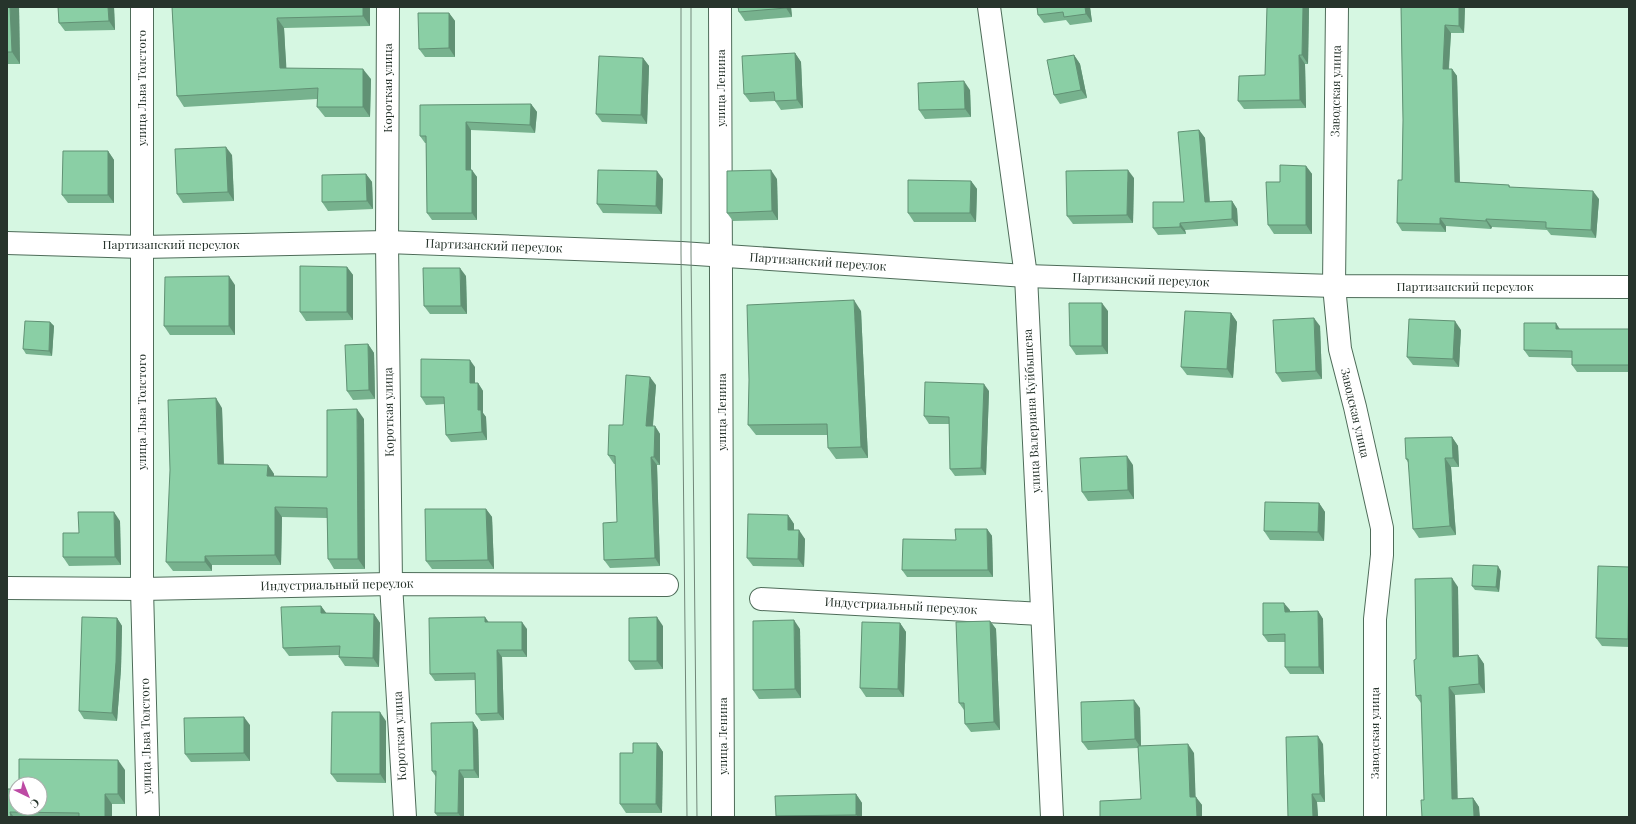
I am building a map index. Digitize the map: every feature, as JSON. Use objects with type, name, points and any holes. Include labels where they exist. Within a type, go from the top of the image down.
[{"type":"street","name":"улица Льва Толстого","points":[[142,7],[142,589],[148,817]]},
{"type":"street","name":"Короткая улица","points":[[388,7],[387,242],[391,584],[405,817]]},
{"type":"street","name":"улица Ленина","points":[[720,7],[723,817]]},
{"type":"street","name":"улица Валериана Куйбышева","points":[[989,7],[1026,276],[1052,817]]},
{"type":"street","name":"Заводская улица","points":[[1337,7],[1334,286],[1340,349],[1355,407],[1382,528],[1382,555],[1375,619],[1375,817]]},
{"type":"street","name":"Партизанский переулок","points":[[7,243],[142,247],[387,242],[681,253],[1026,276],[1334,286],[1629,287]]},
{"type":"street","name":"Индустриальный переулок","points":[[7,588],[142,589],[391,584],[667,585]]},
{"type":"street","name":"Индустриальный переулок","points":[[761,599],[1042,614]]},
{"type":"building","points":[[7,7],[10,7],[12,52],[7,52]]},
{"type":"building","points":[[58,7],[108,7],[109,21],[59,23]]},
{"type":"building","points":[[172,7],[363,7],[363,16],[277,18],[280,68],[363,69],[363,107],[317,107],[318,88],[177,96]]},
{"type":"building","points":[[738,7],[786,7],[786,8],[739,12]]},
{"type":"building","points":[[1037,7],[1085,7],[1086,14],[1064,17],[1063,12],[1038,15]]},
{"type":"building","points":[[1267,7],[1303,7],[1302,55],[1299,55],[1300,100],[1238,101],[1239,76],[1265,75]]},
{"type":"building","points":[[1401,7],[1459,7],[1459,26],[1445,25],[1443,69],[1452,69],[1455,182],[1509,185],[1509,187],[1593,191],[1591,230],[1546,228],[1546,222],[1486,219],[1486,221],[1440,218],[1440,224],[1397,223],[1398,180],[1402,180],[1403,120]]},
{"type":"building","points":[[418,13],[449,13],[449,48],[419,49]]},
{"type":"building","points":[[795,53],[797,100],[775,101],[774,92],[744,94],[742,56]]},
{"type":"building","points":[[1074,55],[1081,90],[1054,95],[1047,60]]},
{"type":"building","points":[[599,56],[643,58],[641,115],[596,114]]},
{"type":"building","points":[[964,81],[965,109],[919,110],[918,83]]},
{"type":"building","points":[[531,104],[530,125],[466,122],[466,170],[472,170],[472,213],[427,213],[426,136],[420,136],[420,105]]},
{"type":"building","points":[[1199,130],[1205,202],[1232,201],[1232,219],[1180,223],[1180,227],[1153,228],[1153,202],[1184,202],[1178,132]]},
{"type":"building","points":[[226,147],[228,192],[177,194],[175,149]]},
{"type":"building","points":[[63,151],[108,151],[108,195],[62,195]]},
{"type":"building","points":[[1280,165],[1306,166],[1306,225],[1268,225],[1266,182],[1280,182]]},
{"type":"building","points":[[598,170],[657,171],[656,206],[597,204]]},
{"type":"building","points":[[771,170],[772,211],[727,213],[727,171]]},
{"type":"building","points":[[1128,170],[1127,215],[1067,216],[1066,171]]},
{"type":"building","points":[[366,174],[367,201],[322,202],[322,175]]},
{"type":"building","points":[[908,180],[971,181],[970,213],[908,213]]},
{"type":"building","points":[[300,266],[347,267],[347,312],[300,312]]},
{"type":"building","points":[[423,268],[460,268],[461,306],[424,306]]},
{"type":"building","points":[[229,276],[229,326],[164,326],[165,277]]},
{"type":"building","points":[[854,300],[861,447],[828,448],[827,424],[748,425],[749,380],[747,305]]},
{"type":"building","points":[[1069,303],[1102,303],[1102,346],[1070,346]]},
{"type":"building","points":[[1185,311],[1231,313],[1227,369],[1181,367]]},
{"type":"building","points":[[1314,318],[1316,371],[1276,373],[1273,320]]},
{"type":"building","points":[[1409,319],[1455,321],[1453,359],[1407,357]]},
{"type":"building","points":[[25,321],[50,322],[49,351],[23,349]]},
{"type":"building","points":[[1524,323],[1556,323],[1556,329],[1629,329],[1629,365],[1572,365],[1572,351],[1524,350]]},
{"type":"building","points":[[368,344],[369,390],[347,391],[345,345]]},
{"type":"building","points":[[421,359],[470,360],[470,383],[478,383],[478,410],[481,410],[482,432],[446,435],[444,397],[421,397]]},
{"type":"building","points":[[626,375],[650,377],[646,426],[655,426],[654,457],[651,457],[655,558],[604,560],[603,523],[617,522],[615,456],[608,455],[609,425],[623,425]]},
{"type":"building","points":[[925,382],[984,384],[981,468],[950,469],[949,417],[924,416]]},
{"type":"building","points":[[216,398],[218,464],[268,465],[267,476],[327,477],[327,410],[357,409],[358,559],[328,559],[327,508],[275,507],[275,555],[205,556],[205,562],[166,562],[170,470],[168,400]]},
{"type":"building","points":[[1452,437],[1453,458],[1445,458],[1450,526],[1413,529],[1405,438]]},
{"type":"building","points":[[1127,456],[1128,490],[1082,492],[1080,458]]},
{"type":"building","points":[[1265,502],[1319,503],[1318,532],[1264,531]]},
{"type":"building","points":[[425,509],[486,509],[488,560],[426,561]]},
{"type":"building","points":[[78,512],[114,512],[115,557],[63,557],[63,533],[79,533]]},
{"type":"building","points":[[748,514],[788,515],[788,530],[799,530],[798,559],[747,558]]},
{"type":"building","points":[[955,529],[987,529],[988,570],[902,570],[903,539],[956,540]]},
{"type":"building","points":[[1473,565],[1498,566],[1496,587],[1472,586]]},
{"type":"building","points":[[1598,566],[1629,567],[1628,639],[1596,638]]},
{"type":"building","points":[[1452,578],[1453,657],[1478,655],[1479,684],[1449,687],[1452,799],[1473,798],[1474,817],[1422,817],[1421,800],[1424,800],[1421,695],[1416,696],[1414,660],[1416,659],[1415,579]]},
{"type":"building","points":[[1263,603],[1284,603],[1285,612],[1318,611],[1319,667],[1285,667],[1285,634],[1263,635]]},
{"type":"building","points":[[321,606],[321,613],[374,614],[373,658],[339,657],[340,646],[283,648],[281,607]]},
{"type":"building","points":[[82,617],[117,618],[116,662],[112,713],[79,711]]},
{"type":"building","points":[[485,617],[485,622],[522,622],[522,650],[497,650],[498,713],[476,714],[475,673],[430,674],[429,618]]},
{"type":"building","points":[[657,617],[657,661],[629,661],[629,618]]},
{"type":"building","points":[[794,620],[795,689],[753,690],[753,621]]},
{"type":"building","points":[[990,621],[994,722],[965,724],[964,703],[959,703],[956,622]]},
{"type":"building","points":[[862,622],[900,623],[898,689],[860,688]]},
{"type":"building","points":[[1134,700],[1135,739],[1082,742],[1081,702]]},
{"type":"building","points":[[332,712],[380,712],[380,774],[331,774]]},
{"type":"building","points":[[244,717],[244,753],[185,754],[184,718]]},
{"type":"building","points":[[473,722],[474,770],[459,770],[458,813],[435,813],[436,771],[432,771],[431,723]]},
{"type":"building","points":[[1318,736],[1320,794],[1312,794],[1313,817],[1288,817],[1286,737]]},
{"type":"building","points":[[633,743],[657,743],[656,804],[620,804],[620,753],[633,753]]},
{"type":"building","points":[[1188,744],[1190,797],[1196,797],[1197,817],[1100,817],[1100,801],[1141,799],[1138,746]]},
{"type":"building","points":[[19,759],[118,760],[118,794],[105,794],[105,817],[79,817],[79,813],[48,813],[48,776],[19,776]]},
{"type":"building","points":[[7,789],[8,816],[11,817],[7,817]]},
{"type":"building","points":[[856,794],[856,815],[776,816],[775,796]]},
{"type":"tram line","points":[[681,7],[681,253],[687,817]]},
{"type":"tram line","points":[[691,7],[691,254],[697,817]]}]
